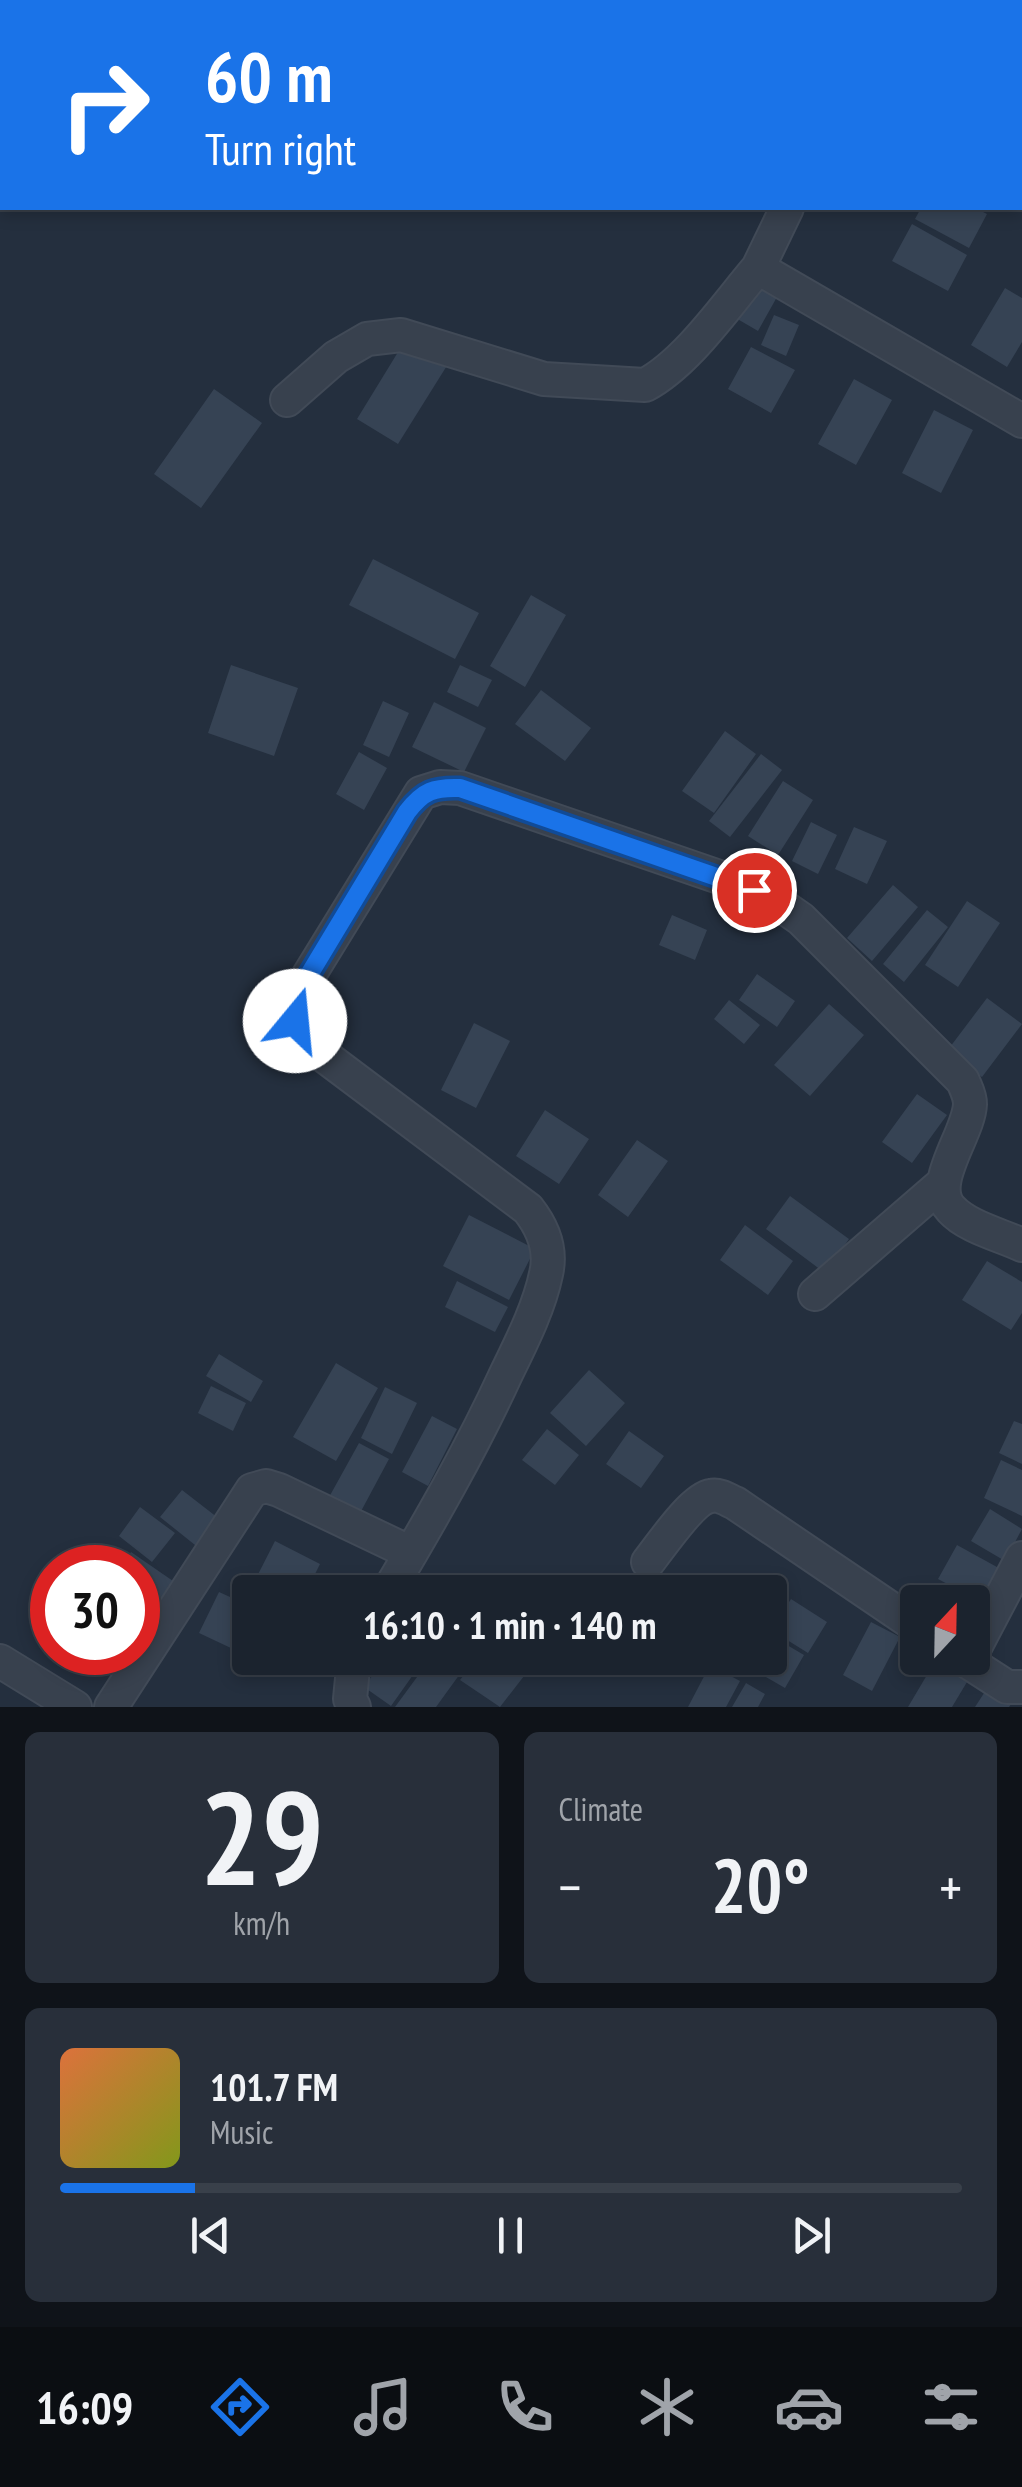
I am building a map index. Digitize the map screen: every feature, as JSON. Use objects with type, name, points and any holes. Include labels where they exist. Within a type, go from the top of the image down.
[{"type":"street","points":[[286,400],[336,356],[367,338],[401,336],[544,380],[645,385],[682,354],[758,268],[786,210]]},
{"type":"street","points":[[758,268],[1022,420]]},
{"type":"street","points":[[398,1575],[470,1452],[518,1349],[547,1272],[547,1246],[541,1226],[528,1209],[310,1046],[295,1021],[298,993],[421,793],[440,787],[460,788],[754,890],[801,919],[962,1081],[970,1106],[942,1184],[815,1294]]},
{"type":"street","points":[[942,1184],[945,1201],[952,1211],[1022,1245]]},
{"type":"street","points":[[111,1707],[252,1490],[266,1486],[279,1490],[411,1553]]},
{"type":"street","points":[[648,1562],[693,1507],[704,1498],[719,1496],[900,1615]]},
{"type":"street","points":[[990,1617],[1022,1558]]},
{"type":"street","points":[[0,1661],[74,1707]]},
{"type":"street","points":[[990,1674],[1007,1687],[1022,1687]]},
{"type":"street","points":[[352,1675],[350,1699],[354,1707]]},
{"type":"building","points":[[920,210],[979,210],[987,214],[969,248],[915,219]]},
{"type":"building","points":[[912,224],[967,255],[948,291],[892,261]]},
{"type":"building","points":[[753,283],[777,297],[758,331],[734,317]]},
{"type":"building","points":[[1005,288],[1022,298],[1022,342],[1007,367],[971,345]]},
{"type":"building","points":[[774,315],[799,325],[786,356],[761,345]]},
{"type":"building","points":[[406,339],[448,364],[398,444],[357,419]]},
{"type":"building","points":[[751,347],[795,370],[771,413],[728,389]]},
{"type":"building","points":[[854,379],[892,400],[856,465],[818,444]]},
{"type":"building","points":[[214,389],[262,423],[201,508],[154,474]]},
{"type":"building","points":[[934,410],[973,430],[941,493],[902,473]]},
{"type":"building","points":[[373,559],[479,613],[455,659],[349,605]]},
{"type":"building","points":[[531,595],[566,615],[525,687],[490,666]]},
{"type":"building","points":[[231,665],[298,688],[274,756],[208,733]]},
{"type":"building","points":[[460,665],[492,680],[478,707],[447,692]]},
{"type":"building","points":[[541,690],[591,728],[565,761],[515,724]]},
{"type":"building","points":[[383,701],[409,713],[389,757],[363,745]]},
{"type":"building","points":[[434,702],[486,728],[464,772],[412,747]]},
{"type":"building","points":[[725,731],[756,754],[714,813],[682,791]]},
{"type":"building","points":[[359,752],[387,768],[364,810],[336,794]]},
{"type":"building","points":[[761,754],[782,770],[730,837],[709,821]]},
{"type":"building","points":[[783,781],[813,800],[778,855],[748,836]]},
{"type":"building","points":[[811,822],[837,835],[818,874],[792,861]]},
{"type":"building","points":[[854,827],[887,841],[867,884],[835,869]]},
{"type":"building","points":[[893,885],[918,907],[872,961],[847,938]]},
{"type":"building","points":[[967,901],[1000,923],[958,987],[925,965]]},
{"type":"building","points":[[927,910],[948,927],[904,982],[883,964]]},
{"type":"building","points":[[672,915],[707,930],[695,960],[659,945]]},
{"type":"building","points":[[757,974],[795,1001],[777,1027],[739,1000]]},
{"type":"building","points":[[987,998],[1022,1024],[982,1077],[947,1051]]},
{"type":"building","points":[[729,1000],[760,1025],[744,1044],[714,1019]]},
{"type":"building","points":[[829,1004],[864,1035],[810,1096],[774,1065]]},
{"type":"building","points":[[474,1023],[510,1041],[476,1108],[441,1090]]},
{"type":"building","points":[[917,1094],[947,1115],[912,1163],[882,1142]]},
{"type":"building","points":[[545,1110],[589,1139],[559,1184],[516,1156]]},
{"type":"building","points":[[637,1140],[668,1161],[628,1217],[598,1195]]},
{"type":"building","points":[[790,1196],[849,1239],[825,1273],[766,1229]]},
{"type":"building","points":[[469,1215],[535,1249],[509,1300],[443,1266]]},
{"type":"building","points":[[745,1225],[793,1261],[768,1295],[720,1260]]},
{"type":"building","points":[[987,1261],[1022,1282],[1022,1313],[1011,1330],[962,1300]]},
{"type":"building","points":[[457,1281],[508,1307],[495,1332],[445,1307]]},
{"type":"building","points":[[219,1354],[263,1381],[251,1402],[206,1376]]},
{"type":"building","points":[[336,1363],[378,1388],[336,1461],[293,1437]]},
{"type":"building","points":[[589,1370],[625,1403],[586,1446],[550,1413]]},
{"type":"building","points":[[211,1386],[246,1403],[233,1431],[198,1413]]},
{"type":"building","points":[[385,1387],[417,1403],[392,1454],[361,1438]]},
{"type":"building","points":[[432,1416],[457,1429],[428,1486],[402,1472]]},
{"type":"building","points":[[1014,1421],[1022,1424],[1022,1464],[999,1453]]},
{"type":"building","points":[[547,1429],[579,1455],[555,1485],[522,1460]]},
{"type":"building","points":[[629,1431],[664,1456],[641,1488],[606,1464]]},
{"type":"building","points":[[359,1443],[389,1459],[359,1515],[328,1499]]},
{"type":"building","points":[[1001,1460],[1022,1470],[1022,1516],[984,1498]]},
{"type":"building","points":[[182,1490],[222,1521],[200,1549],[160,1517]]},
{"type":"building","points":[[140,1507],[175,1533],[160,1552],[160,1545],[130,1545],[119,1536]]},
{"type":"building","points":[[990,1509],[1022,1529],[1005,1561],[971,1541]]},
{"type":"building","points":[[275,1541],[320,1564],[314,1575],[258,1575]]},
{"type":"building","points":[[957,1545],[1006,1572],[990,1604],[990,1585],[949,1585],[938,1579]]},
{"type":"building","points":[[160,1572],[173,1581],[160,1600]]},
{"type":"building","points":[[219,1592],[232,1598],[232,1649],[199,1633]]},
{"type":"building","points":[[791,1599],[827,1622],[808,1653],[787,1640],[787,1605]]},
{"type":"building","points":[[871,1622],[900,1637],[872,1691],[843,1675]]},
{"type":"building","points":[[787,1645],[804,1655],[785,1688],[763,1675],[787,1675]]},
{"type":"building","points":[[373,1675],[413,1675],[391,1706],[364,1687]]},
{"type":"building","points":[[419,1675],[459,1675],[436,1707],[395,1707]]},
{"type":"building","points":[[464,1675],[525,1675],[500,1707],[460,1680]]},
{"type":"building","points":[[705,1675],[729,1675],[740,1681],[726,1707],[688,1707]]},
{"type":"building","points":[[927,1675],[971,1675],[952,1707],[908,1707]]},
{"type":"building","points":[[746,1683],[765,1694],[758,1707],[732,1707]]},
{"type":"building","points":[[990,1684],[1014,1700],[1009,1707],[975,1707]]},
{"type":"route","points":[[295,1021],[298,993],[407,812],[421,793],[440,787],[460,788],[754,890]]}]
